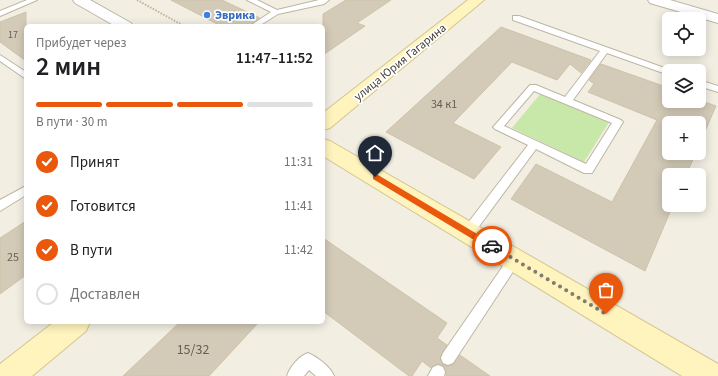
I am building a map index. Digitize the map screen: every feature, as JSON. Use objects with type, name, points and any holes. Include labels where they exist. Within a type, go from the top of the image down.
[{"type":"main road","name":"улица Юрия Гагарина","points":[[325,121],[477,0]]},
{"type":"main road","points":[[325,147],[710,376]]},
{"type":"main road","points":[[9,376],[74,324]]},
{"type":"street","points":[[80,0],[122,24]]},
{"type":"street","points":[[655,0],[718,19]]},
{"type":"lane","points":[[1,14],[33,0]]},
{"type":"lane","points":[[251,0],[276,12]]},
{"type":"lane","points":[[257,24],[276,12],[325,0]]},
{"type":"lane","points":[[516,18],[662,70]]},
{"type":"lane","points":[[567,101],[605,50]]},
{"type":"lane","points":[[0,57],[24,75]]},
{"type":"lane","points":[[706,85],[718,89]]},
{"type":"lane","points":[[533,87],[567,101],[618,122],[588,170],[498,127],[533,87]]},
{"type":"lane","points":[[468,232],[534,144]]},
{"type":"lane","points":[[0,206],[24,191]]},
{"type":"lane","points":[[448,358],[514,260]]},
{"type":"lane","points":[[294,376],[308,360],[327,376]]},
{"type":"path","points":[[138,0],[180,24]]},
{"type":"green space","points":[[541,93],[609,122],[584,162],[512,128]]},
{"type":"building","points":[[171,0],[222,0],[260,18],[252,24],[217,24]]},
{"type":"building","points":[[346,0],[391,0],[357,23],[365,26],[325,54],[325,24],[323,24],[323,14]]},
{"type":"building","points":[[26,12],[26,24],[24,24],[24,60],[0,42],[0,22]]},
{"type":"building","points":[[501,27],[591,60],[581,73],[570,64],[557,80],[512,62],[453,123],[501,147],[474,179],[386,132]]},
{"type":"building","points":[[601,64],[662,86],[662,108],[706,108],[706,102],[716,106],[706,129],[706,116],[662,116],[662,160],[693,160],[689,168],[662,168],[662,212],[670,212],[645,271],[511,199],[536,164],[612,202],[657,120],[588,92],[594,84],[589,80]]},
{"type":"building","points":[[24,222],[24,276],[0,294],[0,238]]},
{"type":"building","points":[[325,239],[447,323],[437,338],[447,345],[440,357],[442,364],[447,366],[454,364],[460,355],[490,376],[446,376],[444,366],[437,364],[431,368],[422,361],[412,376],[409,376],[325,313]]},
{"type":"building","points":[[178,324],[257,324],[209,376],[123,376]]},
{"type":"way so far","points":[[492,246],[606,314]]},
{"type":"place","name":"Эврика","points":[[207,15]]},
{"type":"route","points":[[375,177],[492,246]]}]
